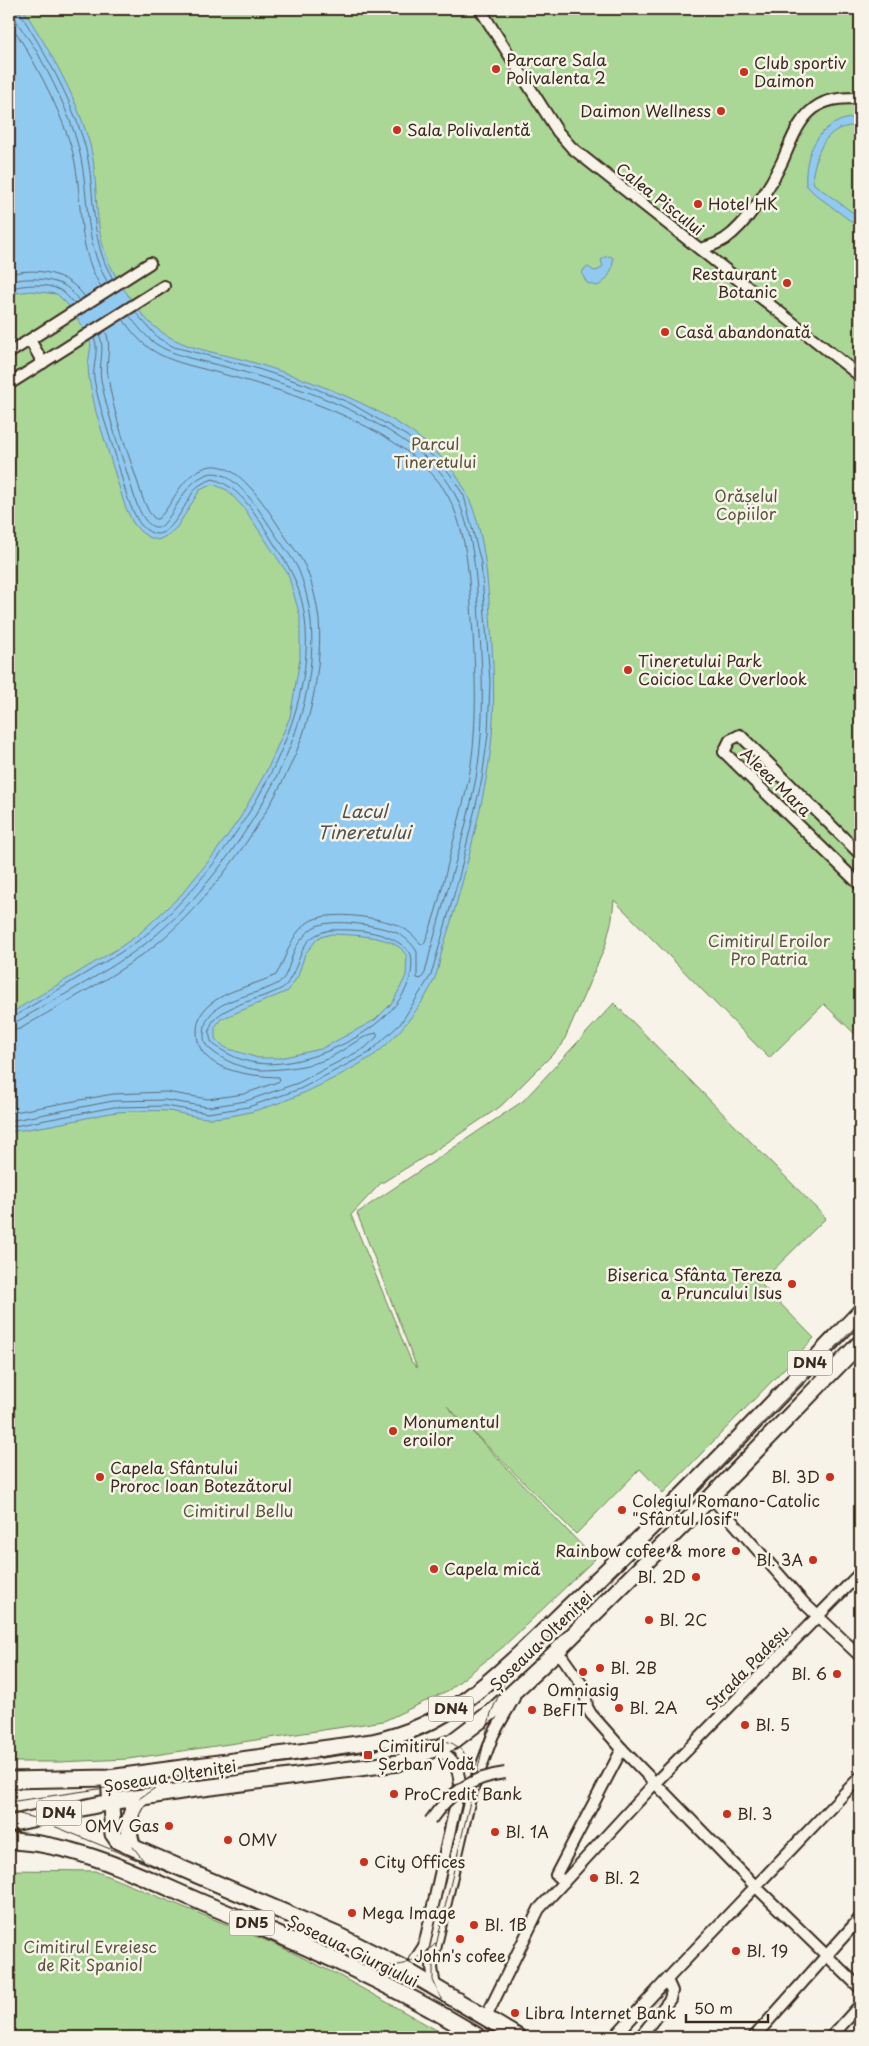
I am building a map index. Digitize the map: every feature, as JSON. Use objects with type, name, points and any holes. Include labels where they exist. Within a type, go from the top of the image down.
[{"type":"main road","name":"Șoseaua Olteniței","points":[[9,1780],[109,1778],[372,1742],[405,1732],[449,1710],[468,1698],[502,1669],[614,1563],[860,1312]]},
{"type":"main road","name":"Șoseaua Olteniței","points":[[9,1824],[110,1802],[217,1786],[378,1766],[410,1759],[452,1742],[472,1728],[555,1653],[711,1497],[860,1343]]},
{"type":"main road","name":"Șoseaua Giurgiului","points":[[109,1778],[113,1834],[118,1840],[298,1917],[398,1966],[518,2037]]},
{"type":"main road","points":[[133,1847],[128,1827],[132,1811],[140,1798]]},
{"type":"main road","name":"Șoseaua Giurgiului","points":[[9,1841],[38,1843],[73,1851],[259,1926],[344,1964],[479,2037]]},
{"type":"street","name":"Calea Piscului","points":[[480,9],[558,132],[569,145],[860,376]]},
{"type":"street","points":[[700,249],[722,241],[740,225],[769,184],[794,134],[811,111],[820,104],[832,100],[860,98]]},
{"type":"street","points":[[9,352],[150,263]]},
{"type":"street","points":[[9,384],[164,286]]},
{"type":"street","points":[[33,337],[48,360]]},
{"type":"street","name":"Aleea Mara","points":[[860,854],[740,735],[730,740],[724,752],[860,885]]},
{"type":"street","points":[[711,1497],[792,1590],[860,1656]]},
{"type":"street","name":"Strada Padeșu","points":[[486,2017],[539,1909],[654,1783],[860,1573]]},
{"type":"street","points":[[555,1653],[564,1658],[585,1689],[587,1707],[622,1749],[756,1887],[860,1988]]},
{"type":"street","points":[[435,1987],[432,1968],[436,1943],[471,1794],[499,1721],[525,1682]]},
{"type":"street","points":[[564,1882],[556,1875],[622,1749]]},
{"type":"street","points":[[415,1960],[424,1946],[460,1785],[460,1777],[454,1763],[445,1753],[434,1750]]},
{"type":"street","points":[[430,1821],[442,1804],[467,1784],[482,1777],[505,1774]]},
{"type":"street","points":[[614,2037],[860,1777]]},
{"type":"street","points":[[754,2037],[860,1918]]},
{"type":"street","points":[[398,1966],[415,1960],[436,1943]]},
{"type":"street","points":[[640,2037],[670,1999],[672,1991],[667,1980]]},
{"type":"street","points":[[831,2037],[860,2005]]},
{"type":"green space","name":"Parcul Tineretului","points":[[9,9],[860,9],[860,1039],[824,1004],[769,1058],[614,900],[612,919],[605,947],[562,1045],[501,1106],[436,1150],[380,1184],[351,1215],[411,1361],[417,1368],[357,1213],[523,1101],[614,1003],[826,1218],[760,1283],[814,1338],[663,1493],[640,1469],[576,1534],[447,1406],[595,1559],[503,1647],[449,1690],[384,1721],[128,1759],[9,1762]]},
{"type":"green space","name":"Cimitirul Evreiesc de Rit Spaniol","points":[[9,1870],[95,1871],[277,1945],[340,1976],[449,2037],[9,2037]]},
{"type":"water","name":"Lacul Tineretului","points":[[9,9],[23,9],[60,71],[76,104],[92,152],[99,226],[106,255],[117,278],[141,313],[165,335],[179,342],[304,379],[354,400],[402,426],[424,441],[442,458],[454,473],[472,506],[478,524],[489,600],[494,684],[491,750],[464,877],[437,972],[417,1009],[387,1044],[368,1059],[332,1079],[271,1106],[251,1112],[210,1118],[168,1111],[117,1112],[9,1132],[9,1014],[139,934],[181,895],[212,857],[240,818],[268,768],[290,717],[300,659],[300,616],[288,574],[244,508],[227,490],[213,484],[200,490],[177,527],[168,535],[158,540],[148,537],[140,531],[133,523],[125,506],[96,412],[89,379],[88,365],[91,344],[79,321],[57,294],[30,291],[9,294]],"holes":[[[331,934],[366,936],[385,940],[399,947],[407,956],[406,976],[393,1002],[375,1020],[321,1049],[280,1058],[258,1058],[226,1048],[215,1039],[215,1027],[221,1019],[288,991],[298,976],[305,954],[318,938]]]},
{"type":"water","points":[[850,118],[860,119],[860,126],[843,127],[826,139],[819,153],[813,179],[814,184],[860,218],[860,228],[816,195],[806,185],[808,162],[815,142],[829,126]]},
{"type":"water","points":[[610,256],[613,258],[613,262],[607,278],[597,286],[587,283],[582,274],[584,269],[588,267],[594,271],[599,270],[603,266],[601,260]]},
{"type":"tram line","points":[[9,1802],[394,1746],[441,1726],[489,1693],[544,1644],[624,1567],[860,1322]]},
{"type":"tram line","points":[[442,2001],[433,1980],[433,1958],[491,1713],[504,1683]]},
{"type":"tram line","points":[[423,1741],[442,1740],[457,1746],[468,1759],[471,1777]]},
{"type":"tram line","points":[[140,1798],[161,1784]]},
{"type":"tram line","points":[[9,1811],[34,1818],[298,1927],[365,1958],[503,2037]]},
{"type":"tram line","points":[[133,1847],[144,1861]]},
{"type":"tram line","points":[[383,1966],[398,1965],[412,1961],[436,1943]]},
{"type":"place","name":"Parcare Sala Polivalenta 2","points":[[496,69]]},
{"type":"place","name":"Club sportiv Daimon","points":[[744,72]]},
{"type":"place","name":"Daimon Wellness","points":[[721,111]]},
{"type":"place","name":"Sala Polivalentă","points":[[397,130]]},
{"type":"place","name":"Hotel HK","points":[[698,204]]},
{"type":"place","name":"Restaurant Botanic","points":[[787,283]]},
{"type":"place","name":"Casă abandonată","points":[[665,332]]},
{"type":"place","name":"Tineretului Park Coicioc Lake Overlook","points":[[628,670]]},
{"type":"place","name":"Biserica Sfânta Tereza a Pruncului Isus","points":[[792,1284]]},
{"type":"place","name":"Monumentul eroilor","points":[[393,1431]]},
{"type":"place","name":"Capela Sfântului Proroc Ioan Botezătorul","points":[[100,1477]]},
{"type":"place","name":"Bl. 3D","points":[[830,1477]]},
{"type":"place","name":"Colegiul Romano-Catolic \"Sfântul Iosif\"","points":[[622,1510]]},
{"type":"place","name":"Rainbow cofee & more","points":[[736,1551]]},
{"type":"place","name":"Bl. 3A","points":[[813,1560]]},
{"type":"place","name":"Capela mică","points":[[434,1569]]},
{"type":"place","name":"Bl. 2D","points":[[696,1577]]},
{"type":"place","name":"Bl. 2C","points":[[649,1620]]},
{"type":"place","name":"Bl. 2B","points":[[600,1668]]},
{"type":"place","name":"Omniasig","points":[[583,1672]]},
{"type":"place","name":"Bl. 6","points":[[837,1674]]},
{"type":"place","name":"Bl. 2A","points":[[619,1708]]},
{"type":"place","name":"BeFIT","points":[[532,1710]]},
{"type":"place","name":"Bl. 5","points":[[745,1725]]},
{"type":"place","name":"Cimitirul Șerban Vodă","points":[[368,1755]]},
{"type":"place","name":"ProCredit Bank","points":[[394,1794]]},
{"type":"place","name":"Bl. 3","points":[[727,1814]]},
{"type":"place","name":"OMV Gas","points":[[169,1826]]},
{"type":"place","name":"Bl. 1A","points":[[495,1832]]},
{"type":"place","name":"OMV","points":[[228,1840]]},
{"type":"place","name":"City Offices","points":[[364,1862]]},
{"type":"place","name":"Bl. 2","points":[[594,1878]]},
{"type":"place","name":"Mega Image","points":[[352,1913]]},
{"type":"place","name":"Bl. 1B","points":[[474,1925]]},
{"type":"place","name":"John's cofee","points":[[460,1939]]},
{"type":"place","name":"Bl. 19","points":[[736,1951]]},
{"type":"place","name":"Libra Internet Bank","points":[[515,2013]]},
{"type":"park label","name":"Orășelul Copiilor","points":[[746,505]]},
{"type":"park label","name":"Cimitirul Eroilor Pro Patria","points":[[769,950]]},
{"type":"park label","name":"Cimitirul Bellu","points":[[238,1511]]}]
